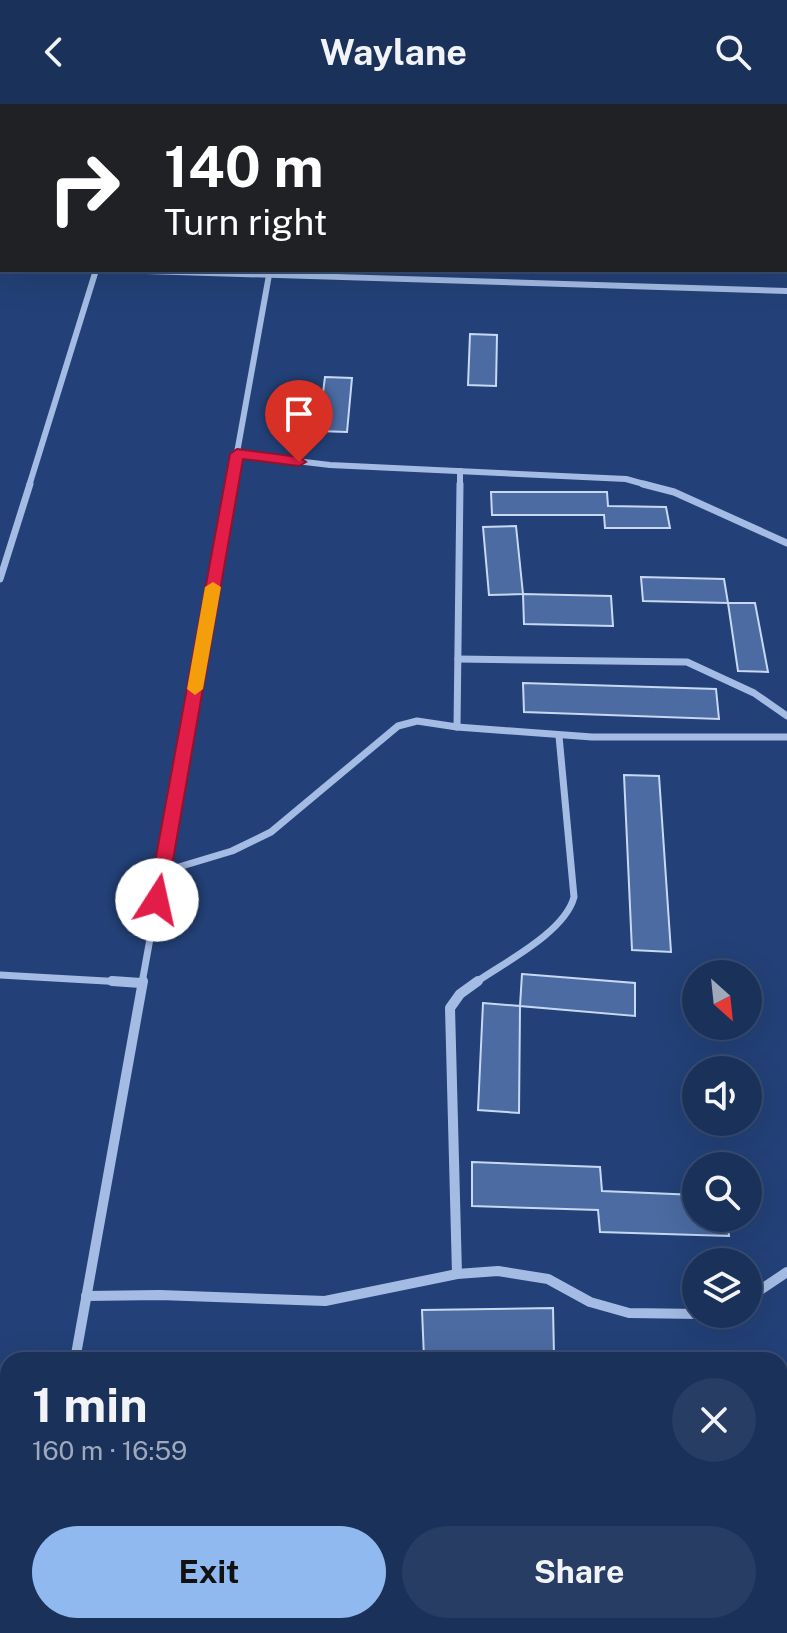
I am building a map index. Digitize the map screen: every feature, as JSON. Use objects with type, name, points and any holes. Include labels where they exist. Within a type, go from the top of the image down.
[{"type":"street","points":[[0,579],[95,272]]},
{"type":"street","points":[[176,272],[787,291]]},
{"type":"street","points":[[76,1352],[269,275]]},
{"type":"street","points":[[237,454],[330,465],[626,479],[653,484],[787,543]]},
{"type":"street","points":[[457,727],[460,471]]},
{"type":"street","points":[[458,659],[687,662],[754,693],[787,716]]},
{"type":"street","points":[[162,872],[241,848],[269,834],[299,813],[398,726],[417,721],[559,736],[787,737]]},
{"type":"street","points":[[457,1274],[450,1008],[460,994],[555,927],[570,912],[574,897],[559,736]]},
{"type":"street","points":[[0,975],[141,983]]},
{"type":"street","points":[[86,1296],[160,1295],[325,1301],[457,1274],[498,1271],[548,1279],[590,1302],[629,1313],[682,1316]]},
{"type":"street","points":[[762,1289],[787,1272]]},
{"type":"building","points":[[470,334],[497,335],[496,386],[468,385]]},
{"type":"building","points":[[325,377],[352,378],[347,432],[318,431]]},
{"type":"building","points":[[491,492],[607,492],[608,506],[666,507],[670,528],[605,528],[604,515],[492,515]]},
{"type":"building","points":[[516,526],[523,594],[489,595],[483,527]]},
{"type":"building","points":[[641,577],[724,579],[728,603],[643,601]]},
{"type":"building","points":[[523,594],[611,596],[613,626],[524,624]]},
{"type":"building","points":[[728,603],[755,603],[768,672],[738,671]]},
{"type":"building","points":[[523,683],[716,689],[719,719],[524,712]]},
{"type":"building","points":[[624,775],[659,776],[671,952],[632,950]]},
{"type":"building","points":[[522,974],[635,983],[635,1016],[520,1006]]},
{"type":"building","points":[[483,1003],[520,1006],[519,1113],[478,1110]]},
{"type":"building","points":[[472,1162],[600,1167],[602,1191],[682,1194],[682,1232],[729,1232],[729,1236],[600,1232],[598,1210],[472,1206]]},
{"type":"building","points":[[553,1308],[554,1352],[424,1352],[422,1310]]},
{"type":"slow traffic","points":[[195,689],[213,587]]},
{"type":"route","points":[[157,900],[237,454],[299,462]]}]
